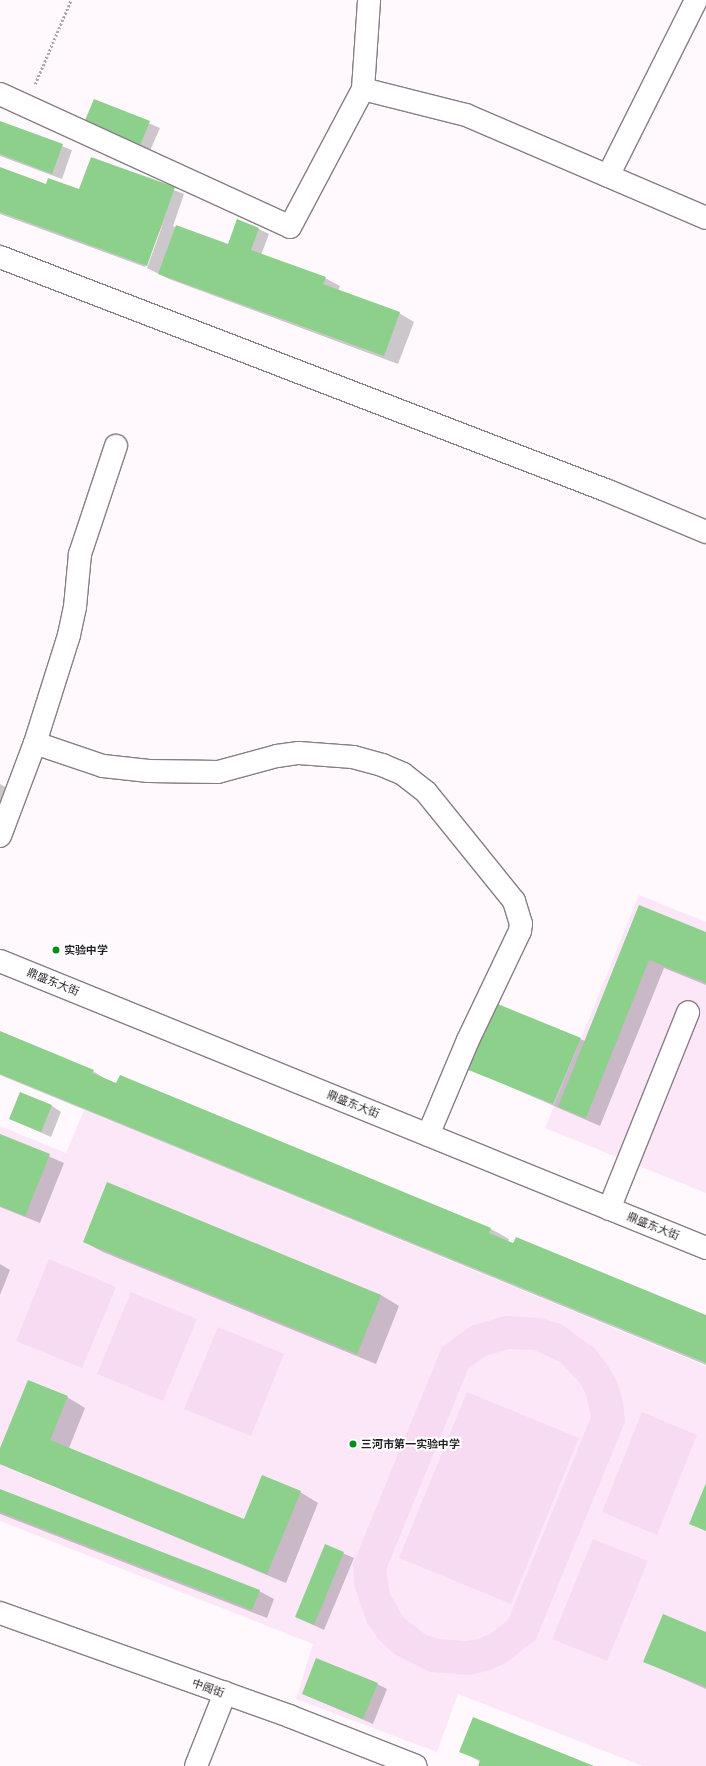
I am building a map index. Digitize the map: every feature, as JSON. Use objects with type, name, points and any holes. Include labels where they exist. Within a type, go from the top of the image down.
[{"type":"street","points":[[0,94],[290,227],[364,89],[369,0]]},
{"type":"street","points":[[608,176],[696,0]]},
{"type":"street","points":[[364,89],[466,115],[706,218]]},
{"type":"street","points":[[0,257],[600,488],[706,532]]},
{"type":"street","points":[[0,836],[35,744],[69,635],[75,607],[80,554],[116,446]]},
{"type":"street","points":[[35,744],[103,766],[149,771],[218,772],[277,756],[300,753],[353,757],[382,765],[403,774],[426,792],[514,901],[521,924],[520,931],[468,1040],[428,1135]]},
{"type":"street","name":"鼎盛东大街","points":[[0,961],[706,1248]]},
{"type":"street","points":[[609,1208],[688,1012]]},
{"type":"street","name":"中阁街","points":[[0,1613],[225,1693],[416,1766]]},
{"type":"street","points":[[196,1766],[225,1693]]},
{"type":"path","points":[[26,106],[71,0]]},
{"type":"shaded area","points":[[639,895],[706,922],[706,1193],[545,1128]]},
{"type":"shaded area","name":"三河市第一实验中学","points":[[84,1110],[706,1366],[706,1766],[643,1766],[458,1694],[437,1752],[296,1699],[313,1644],[0,1521],[0,1126],[66,1153]]},
{"type":"shaded area","points":[[49,1259],[116,1287],[82,1368],[16,1341]]},
{"type":"shaded area","points":[[131,1292],[197,1319],[163,1401],[97,1374]]},
{"type":"shaded area","points":[[505,1316],[541,1318],[561,1324],[594,1348],[607,1364],[617,1382],[623,1401],[625,1422],[536,1639],[506,1663],[488,1671],[469,1675],[430,1672],[394,1654],[379,1640],[367,1623],[354,1585],[353,1564],[442,1347],[471,1326]],"holes":[[[509,1349],[534,1350],[560,1362],[579,1382],[586,1394],[591,1417],[508,1620],[490,1634],[478,1639],[465,1641],[439,1639],[426,1635],[404,1618],[390,1594],[386,1570],[469,1367],[486,1356]]]},
{"type":"shaded area","points":[[218,1327],[284,1354],[251,1436],[184,1409]]},
{"type":"shaded area","points":[[467,1392],[579,1438],[511,1604],[399,1558]]},
{"type":"shaded area","points":[[642,1412],[697,1435],[657,1535],[602,1512]]},
{"type":"shaded area","points":[[593,1539],[648,1561],[607,1661],[552,1639]]},
{"type":"building","points":[[94,99],[150,121],[139,148],[83,125]]},
{"type":"building","points":[[0,121],[63,144],[52,174],[0,154]]},
{"type":"building","points":[[91,157],[175,187],[147,266],[0,212],[0,167],[46,184],[48,178],[79,189]]},
{"type":"building","points":[[237,219],[259,228],[251,250],[326,277],[323,284],[400,312],[384,356],[158,274],[176,225],[228,244]]},
{"type":"building","points":[[639,905],[706,932],[706,983],[649,960],[586,1118],[558,1107]]},
{"type":"building","points":[[493,1002],[581,1038],[553,1104],[466,1069]]},
{"type":"building","points":[[0,1031],[94,1070],[92,1073],[116,1083],[120,1075],[491,1228],[489,1233],[513,1243],[516,1237],[706,1315],[706,1363],[0,1074]]},
{"type":"building","points":[[20,1092],[52,1105],[41,1132],[9,1119]]},
{"type":"building","points":[[0,1134],[50,1154],[25,1216],[0,1206]]},
{"type":"building","points":[[107,1182],[381,1295],[357,1354],[83,1242]]},
{"type":"building","points":[[28,1380],[68,1396],[50,1440],[244,1519],[262,1475],[301,1491],[267,1574],[0,1464],[0,1448]]},
{"type":"building","points":[[706,1483],[706,1531],[689,1524]]},
{"type":"building","points":[[0,1489],[260,1590],[252,1610],[0,1512]]},
{"type":"building","points":[[325,1544],[344,1552],[314,1625],[295,1617]]},
{"type":"building","points":[[663,1614],[706,1632],[706,1687],[643,1662]]},
{"type":"building","points":[[316,1658],[378,1683],[363,1719],[302,1694]]},
{"type":"building","points":[[473,1717],[594,1766],[478,1766],[480,1760],[459,1752]]},
{"type":"place","name":"实验中学","points":[[56,950]]},
{"type":"place","name":"三河市第一实验中学","points":[[353,1444]]}]
